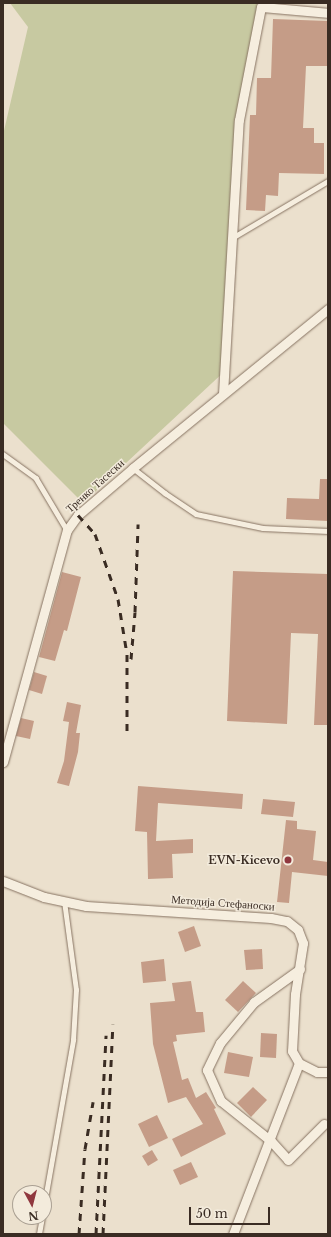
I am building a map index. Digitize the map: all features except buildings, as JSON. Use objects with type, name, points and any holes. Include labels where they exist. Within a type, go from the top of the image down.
[{"type":"street","points":[[223,394],[239,120],[261,5],[328,13]]},
{"type":"street","name":"Тренко Тасески","points":[[3,762],[67,530],[78,515],[133,468],[328,309]]},
{"type":"street","name":"Методија Стефаноски","points":[[3,881],[44,897],[86,906],[271,918],[287,921],[298,930],[303,942],[292,1031],[292,1051],[299,1063]]},
{"type":"street","points":[[300,969],[254,1002],[220,1043],[207,1070],[221,1101],[271,1141],[288,1160],[324,1124]]},
{"type":"street","points":[[233,1234],[271,1141],[299,1063],[317,1072],[328,1072]]},
{"type":"lane","points":[[232,238],[328,180]]},
{"type":"lane","points":[[3,454],[36,478],[67,530]]},
{"type":"lane","points":[[133,468],[165,494],[196,514],[263,528],[328,531]]},
{"type":"lane","points":[[47,1185],[73,1033],[76,990],[64,902]]},
{"type":"green space","points":[[10,3],[261,3],[239,120],[226,370],[83,503],[3,423],[3,135],[28,27]]},
{"type":"railway","points":[[78,515],[95,534],[118,599],[127,654],[127,737]]},
{"type":"railway","points":[[131,659],[135,612],[138,524]]},
{"type":"railway","points":[[103,1234],[113,1024]]},
{"type":"railway","points":[[96,1234],[106,1035]]},
{"type":"railway","points":[[79,1234],[85,1149],[93,1102]]},
{"type":"place","name":"EVN-Kicevo","points":[[288,860]]}]
